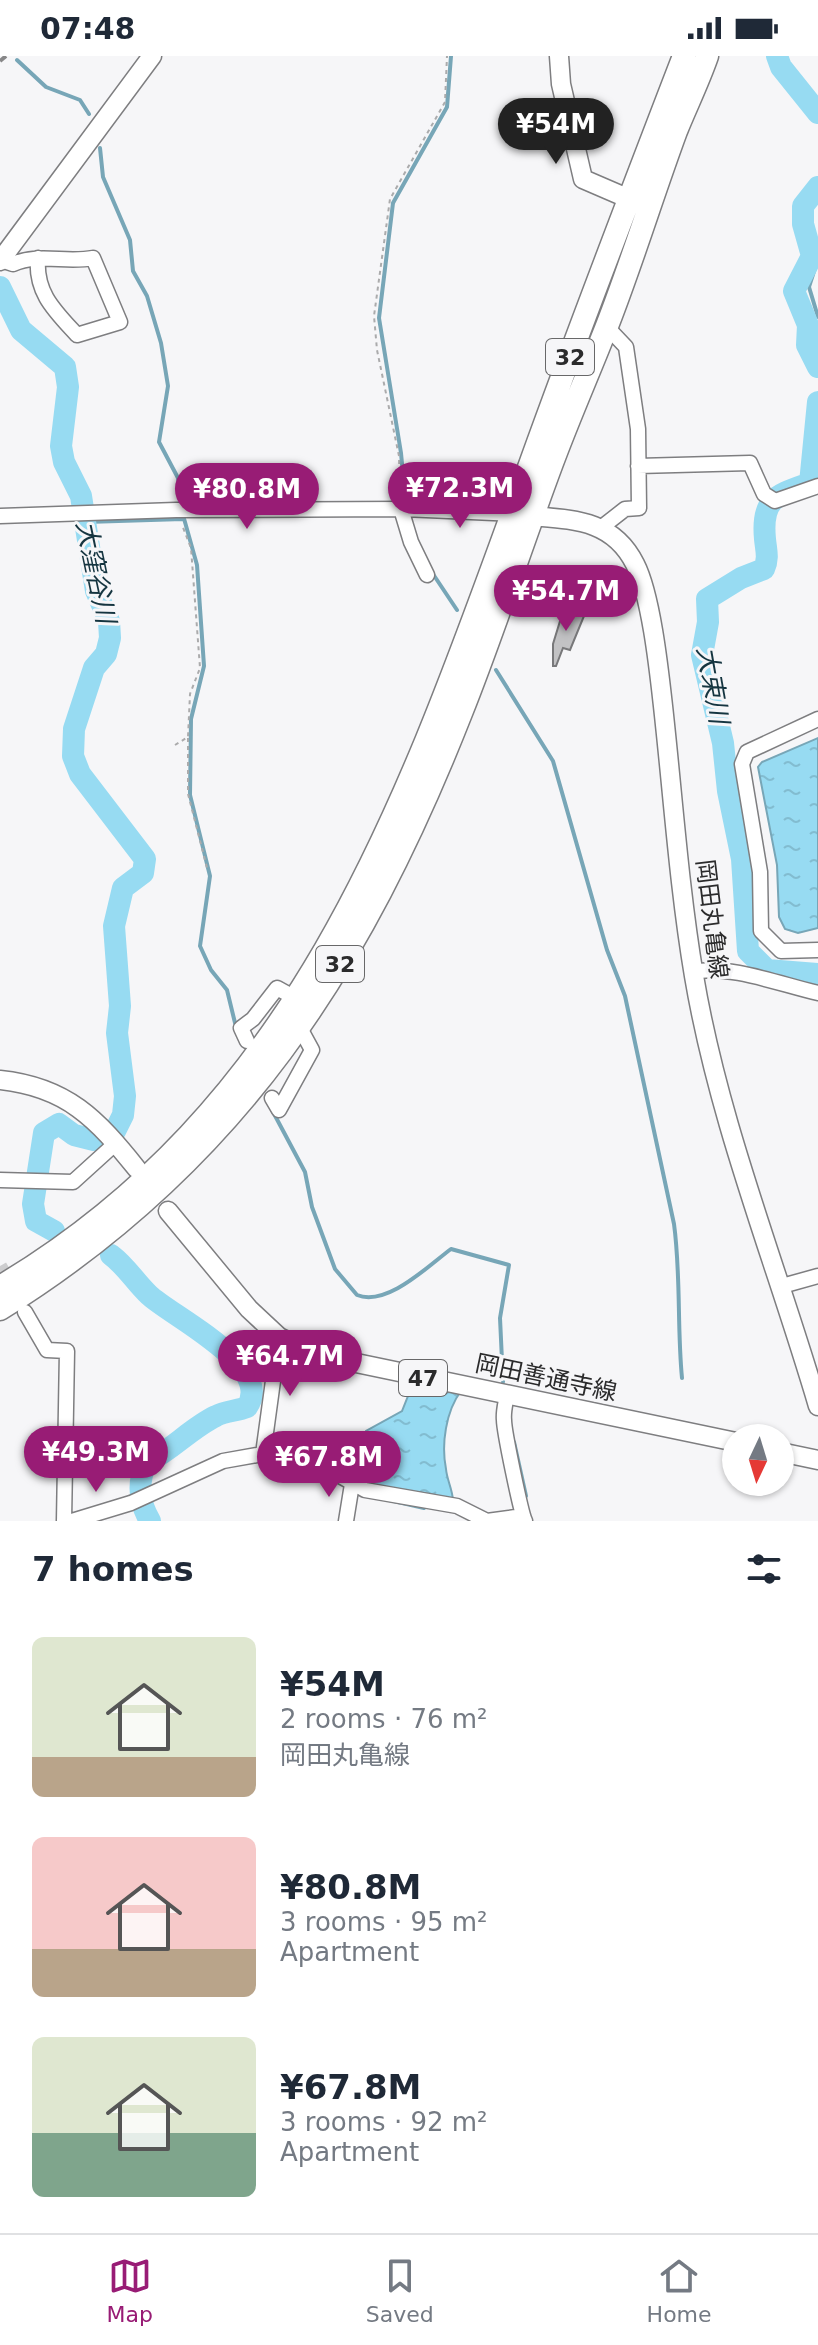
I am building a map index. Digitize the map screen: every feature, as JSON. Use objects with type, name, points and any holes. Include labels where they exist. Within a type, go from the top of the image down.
[{"type":"highway","name":"32","points":[[0,1309],[66,1268],[163,1187],[216,1134],[300,1028],[368,916],[417,815],[460,715],[523,515],[638,204],[684,56]]},
{"type":"highway","name":"32","points":[[0,1287],[56,1254],[152,1174],[204,1121],[297,999],[363,884],[399,806],[607,327],[638,204],[707,56]]},
{"type":"main road","points":[[1,260],[152,56]]},
{"type":"main road","points":[[559,56],[579,172],[589,184],[638,204]]},
{"type":"main road","points":[[523,515],[602,527]]},
{"type":"main road","name":"岡田丸亀線","points":[[602,527],[615,535],[636,565],[657,652],[693,972],[721,1102],[818,1406]]},
{"type":"main road","points":[[0,1080],[44,1089],[64,1098],[100,1123],[137,1169]]},
{"type":"main road","name":"岡田善通寺線","points":[[168,1211],[249,1309],[279,1337],[313,1354],[722,1439]]},
{"type":"main road","points":[[794,1455],[818,1460]]},
{"type":"street","points":[[1,260],[13,264],[30,257],[38,258],[54,262],[93,258],[120,322],[77,335],[51,306],[36,279],[38,258]]},
{"type":"street","points":[[602,527],[625,509],[639,508],[638,429],[626,347],[607,327]]},
{"type":"street","points":[[638,466],[750,463],[771,500],[818,486]]},
{"type":"street","points":[[404,509],[411,542],[427,575]]},
{"type":"street","points":[[0,516],[176,510],[404,509],[523,515]]},
{"type":"street","points":[[817,949],[781,951],[761,931],[760,872],[742,764],[747,752],[818,719]]},
{"type":"street","points":[[693,972],[710,969],[735,973],[818,993]]},
{"type":"street","points":[[247,1041],[241,1028],[253,1019],[277,988],[297,999]]},
{"type":"street","points":[[272,1098],[279,1110],[312,1050],[300,1028]]},
{"type":"street","points":[[0,1180],[73,1182],[116,1143]]},
{"type":"street","points":[[782,1286],[818,1276]]},
{"type":"street","points":[[25,1312],[47,1350],[67,1351],[64,1521]]},
{"type":"street","points":[[263,1454],[279,1337]]},
{"type":"street","points":[[72,1521],[131,1503],[223,1461],[263,1454],[324,1467],[352,1484],[457,1506],[487,1521],[522,1515],[504,1420],[507,1394]]},
{"type":"street","points":[[346,1521],[352,1484]]},
{"type":"path","points":[[404,509],[399,456],[377,350],[374,316],[390,199],[445,102],[447,56]]},
{"type":"path","points":[[180,520],[191,548],[200,668],[190,694],[188,794],[207,868]]},
{"type":"path","points":[[175,745],[188,737]]},
{"type":"water","points":[[818,738],[818,928],[798,933],[785,929],[779,917],[777,865],[758,767],[762,762]]},
{"type":"water","points":[[414,1381],[461,1391],[448,1418],[445,1439],[445,1459],[453,1500],[365,1483],[350,1477],[366,1431],[402,1411]]},
{"type":"building","points":[[564,608],[584,616],[570,650],[563,648],[556,666],[553,666],[553,644]]},
{"type":"waterway","points":[[406,507],[401,453],[379,318],[393,203],[447,107],[451,56]]},
{"type":"waterway","name":"大束川","points":[[777,56],[781,67],[818,113]]},
{"type":"waterway","points":[[17,60],[46,87],[80,100],[89,114]]},
{"type":"waterway","points":[[100,148],[103,177],[130,240],[133,271],[147,296],[161,343],[168,386],[159,442],[178,478],[181,499]]},
{"type":"waterway","name":"大束川","points":[[818,187],[803,206],[803,224],[812,256],[794,291],[808,325],[807,345],[818,367]]},
{"type":"waterway","points":[[810,247],[817,262],[809,287],[818,317]]},
{"type":"waterway","name":"大窪谷川","points":[[0,287],[21,330],[65,367],[68,387],[61,446],[64,462],[81,496],[96,591],[109,621],[110,638],[106,654],[94,668],[74,729],[73,756],[80,774],[145,859],[143,873],[123,888],[114,926],[120,1006],[117,1033],[125,1096],[123,1115],[115,1131]]},
{"type":"waterway","name":"大束川","points":[[818,402],[810,483],[780,495],[769,506],[764,525],[767,558],[764,569],[741,578],[707,599],[708,622],[702,655],[723,743],[728,791],[742,859],[748,951],[767,970],[818,974]]},
{"type":"waterway","points":[[183,515],[197,565],[204,666],[191,719],[190,795],[210,876],[200,946],[211,970],[227,990],[236,1027]]},
{"type":"waterway","points":[[86,522],[183,519]]},
{"type":"waterway","points":[[431,571],[457,610]]},
{"type":"waterway","points":[[496,670],[553,761],[607,950],[625,996],[674,1224],[682,1378]]},
{"type":"waterway","points":[[272,1110],[305,1172],[312,1207],[335,1269],[357,1295],[369,1297],[394,1290],[451,1249],[509,1265],[500,1318],[503,1382]]},
{"type":"waterway","name":"大窪谷川","points":[[54,1231],[36,1221],[33,1204],[44,1133],[59,1124],[74,1135],[94,1140]]},
{"type":"waterway","name":"大窪谷川","points":[[111,1255],[149,1295],[234,1359],[247,1375],[252,1391],[247,1407],[207,1421],[146,1463],[140,1493],[150,1521]]},
{"type":"waterway","points":[[514,1442],[526,1496]]},
{"type":"waterway","points":[[363,1494],[424,1508]]},
{"type":"tunnel","points":[[0,1266],[12,1287]]},
{"type":"railway","points":[[0,61],[6,56]]}]
